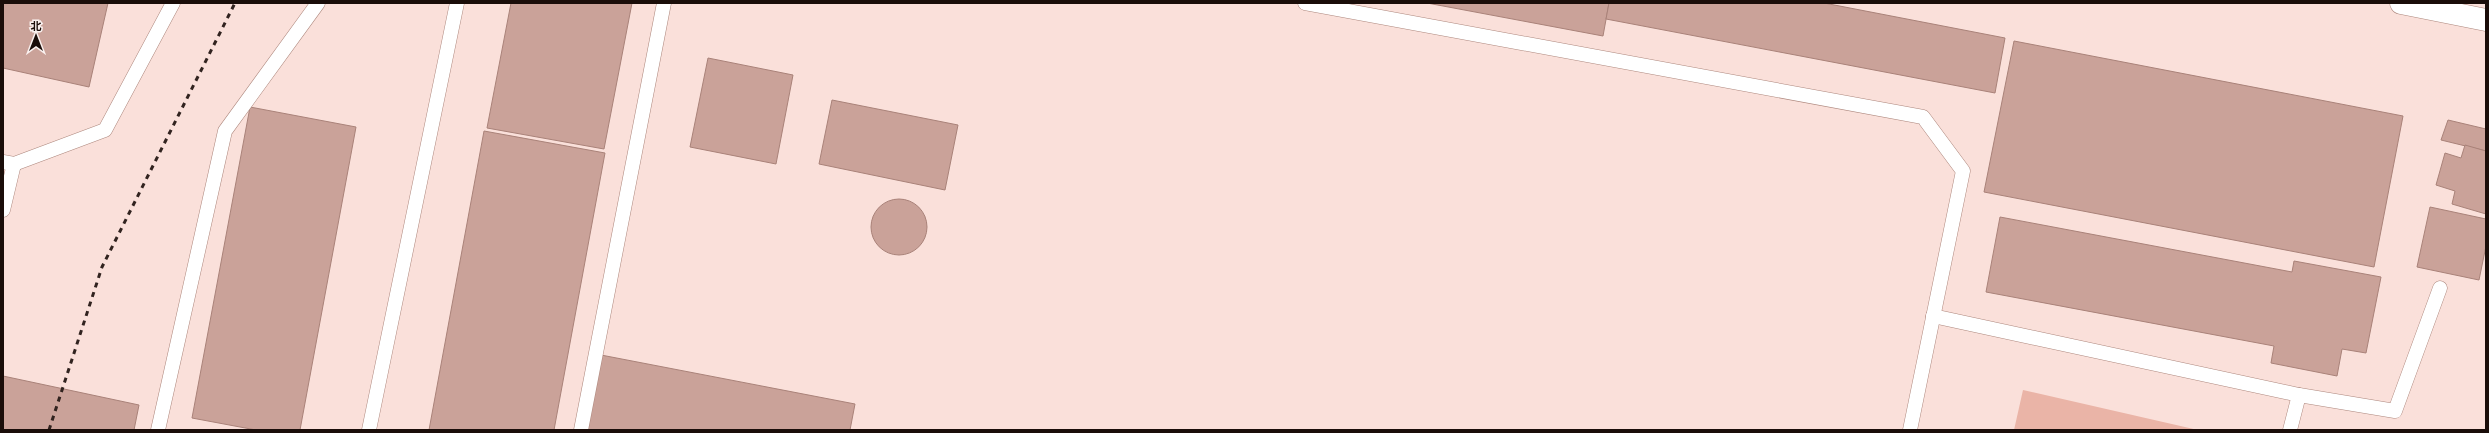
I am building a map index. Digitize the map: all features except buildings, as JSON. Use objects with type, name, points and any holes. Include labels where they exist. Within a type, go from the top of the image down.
[{"type":"street","points":[[2401,3],[2486,20]]},
{"type":"lane","points":[[3,210],[9,163],[105,130],[173,3]]},
{"type":"lane","points":[[158,430],[225,131],[318,3]]},
{"type":"lane","points":[[369,430],[457,3]]},
{"type":"lane","points":[[581,430],[664,3]]},
{"type":"lane","points":[[1305,3],[1923,117],[1963,171],[1910,430]]},
{"type":"lane","points":[[1933,316],[2299,395],[2394,411],[2440,288]]},
{"type":"lane","points":[[2290,430],[2299,395]]},
{"type":"shaded area","points":[[2023,390],[2198,430],[2014,430]]},
{"type":"railway","points":[[49,430],[102,267],[235,3]]}]
